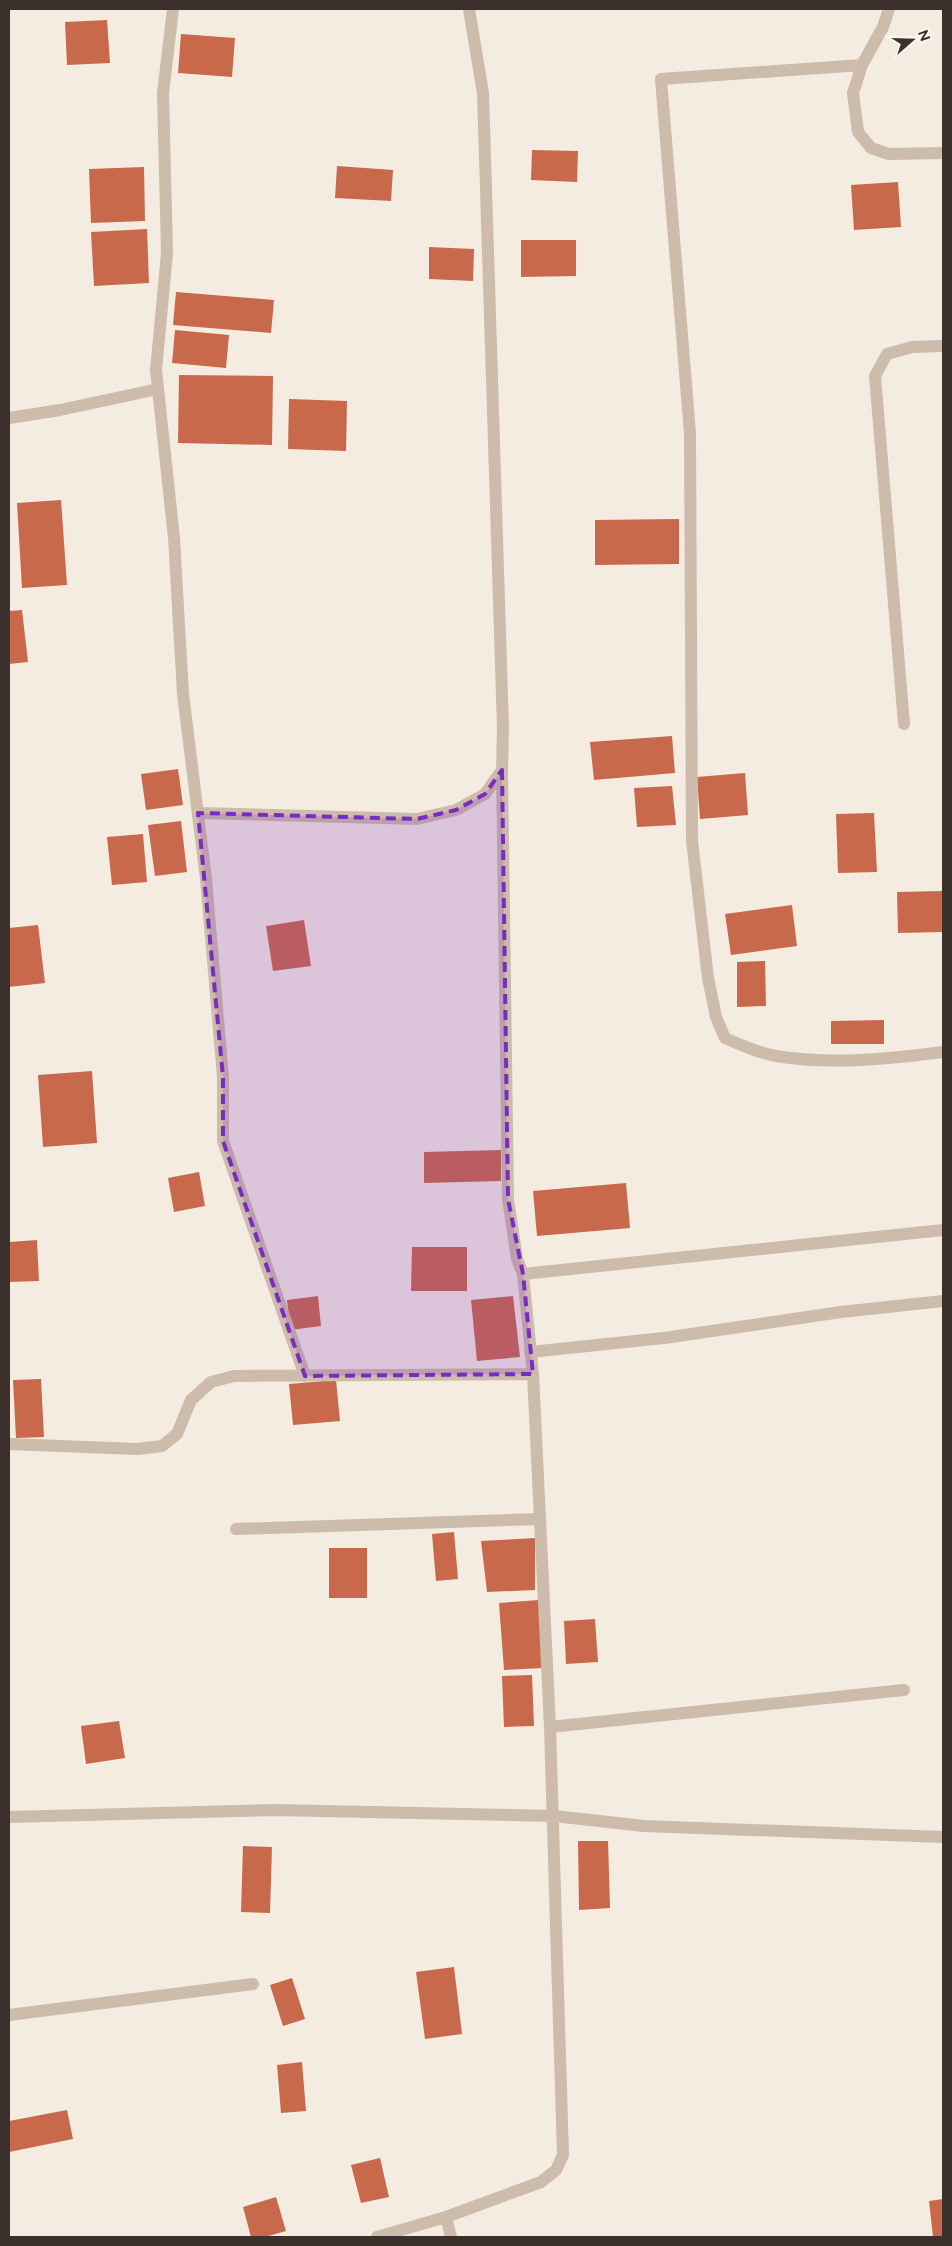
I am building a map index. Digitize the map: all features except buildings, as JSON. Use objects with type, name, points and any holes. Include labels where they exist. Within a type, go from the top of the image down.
[{"type":"street","points":[[173,9],[162,93],[167,253],[156,370],[174,538],[183,694],[206,879],[223,1077],[223,1141],[305,1376]]},
{"type":"street","points":[[377,2237],[446,2217],[541,2182],[556,2170],[563,2155],[554,1816],[533,1374],[523,1274],[517,1259],[508,1199],[502,770],[504,729],[483,93],[469,9]]},
{"type":"street","points":[[889,9],[883,27],[862,65],[853,93],[858,132],[871,148],[889,154],[943,153]]},
{"type":"street","points":[[862,65],[661,79],[690,433],[692,841],[708,978],[716,1017],[725,1038],[775,1056],[821,1061],[906,1057],[943,1052]]},
{"type":"street","points":[[904,724],[875,376],[887,354],[912,347],[943,346]]},
{"type":"street","points":[[9,418],[60,410],[158,389]]},
{"type":"street","points":[[198,813],[417,819],[456,810],[485,794],[502,770]]},
{"type":"street","points":[[523,1274],[943,1230]]},
{"type":"street","points":[[530,1352],[664,1338],[841,1312],[943,1302]]},
{"type":"street","points":[[9,1444],[137,1449],[162,1446],[177,1434],[191,1400],[210,1382],[234,1376],[533,1374]]},
{"type":"street","points":[[236,1529],[540,1519]]},
{"type":"street","points":[[550,1727],[904,1690]]},
{"type":"street","points":[[9,1818],[275,1810],[554,1816],[644,1826],[943,1837]]},
{"type":"street","points":[[9,2015],[252,1984]]},
{"type":"street","points":[[446,2217],[451,2237]]},
{"type":"highlighted area","points":[[502,770],[508,1199],[523,1274],[533,1374],[305,1376],[223,1141],[223,1077],[198,813],[417,819],[456,810],[485,794]]}]
